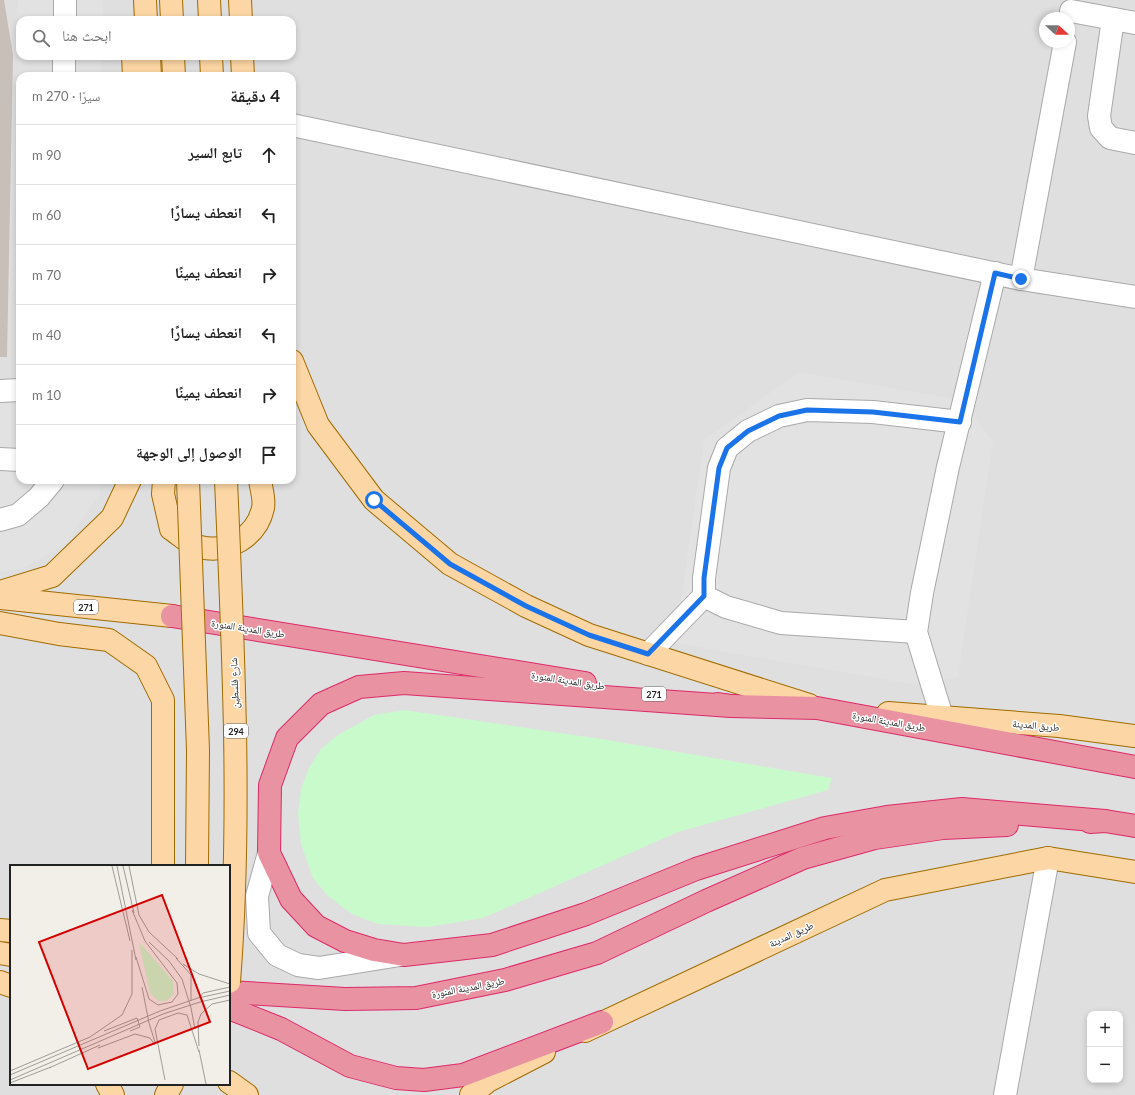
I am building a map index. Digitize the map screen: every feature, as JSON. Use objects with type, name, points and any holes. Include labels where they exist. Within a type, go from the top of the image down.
[{"type":"highway","name":"طريق المدينة المنورة","points":[[172,616],[731,706],[818,708],[1135,766]]},
{"type":"highway","points":[[731,706],[404,682],[359,687],[321,704],[287,738],[270,785],[269,853],[291,899],[316,926],[345,941],[374,950],[404,955],[492,945],[586,914],[696,869],[825,828],[887,817],[962,809],[1105,821]]},
{"type":"highway","name":"طريق المدينة المنورة","points":[[230,992],[345,999],[423,996],[505,980],[597,953],[706,901],[804,858],[875,838],[943,828],[1105,821],[1135,826]]},
{"type":"highway","points":[[230,1008],[281,1029],[350,1066],[396,1078],[424,1080],[463,1075],[602,1022]]},
{"type":"main road","points":[[132,0],[132,16]]},
{"type":"main road","points":[[145,0],[146,16]]},
{"type":"main road","points":[[171,0],[172,16]]},
{"type":"main road","points":[[209,0],[210,16]]},
{"type":"main road","points":[[240,0],[241,16]]},
{"type":"main road","points":[[133,60],[134,72]]},
{"type":"main road","points":[[149,60],[150,72]]},
{"type":"main road","points":[[173,60],[174,72]]},
{"type":"main road","points":[[211,60],[212,72]]},
{"type":"main road","points":[[242,60],[243,72]]},
{"type":"main road","name":"طريق المدينة","points":[[296,371],[318,425],[374,500],[450,564],[526,606],[589,635],[818,708],[1059,726],[1135,736]]},
{"type":"main road","points":[[0,592],[52,576],[112,518],[128,484]]},
{"type":"main road","points":[[164,484],[163,494],[171,529],[198,547],[212,549],[232,546],[249,536],[258,522],[264,506],[261,484]]},
{"type":"main road","points":[[188,484],[198,750],[197,865]]},
{"type":"main road","name":"شارع فلسطين","points":[[226,484],[236,733],[233,928],[230,968]]},
{"type":"main road","name":"طريق المدينة المنورة","points":[[0,598],[172,616]]},
{"type":"main road","points":[[0,623],[59,634],[109,640],[146,666],[163,700],[163,865]]},
{"type":"main road","name":"طريق المدينة","points":[[472,1095],[488,1081],[602,1022],[885,890],[1048,858],[1135,872]]},
{"type":"main road","points":[[0,930],[10,932]]},
{"type":"main road","points":[[0,953],[10,955]]},
{"type":"main road","points":[[0,982],[10,986]]},
{"type":"main road","points":[[230,1083],[248,1095]]},
{"type":"main road","points":[[108,1085],[113,1095]]},
{"type":"main road","points":[[166,1095],[171,1085]]},
{"type":"main road","points":[[184,1095],[186,1085]]},
{"type":"main road","points":[[218,1095],[220,1085]]},
{"type":"street","points":[[65,0],[65,16]]},
{"type":"street","points":[[1071,10],[1135,23]]},
{"type":"street","points":[[1113,19],[1099,116],[1100,128],[1110,138],[1135,142]]},
{"type":"street","points":[[1021,279],[1064,48]]},
{"type":"street","points":[[64,60],[64,72]]},
{"type":"street","points":[[296,126],[1021,279],[1135,297]]},
{"type":"street","points":[[942,717],[916,632],[924,586],[960,422],[995,273]]},
{"type":"street","points":[[0,391],[16,390]]},
{"type":"street","points":[[648,654],[704,596],[704,578],[719,468],[727,448],[748,431],[779,416],[807,410],[873,412],[960,422]]},
{"type":"street","points":[[0,459],[16,460]]},
{"type":"street","points":[[0,520],[18,515],[39,497],[50,484]]},
{"type":"street","points":[[704,596],[726,607],[781,623],[916,632]]},
{"type":"street","points":[[269,853],[257,896],[259,933],[277,955],[298,965],[319,968],[404,955]]},
{"type":"street","points":[[1005,1095],[1048,858]]},
{"type":"shaded area","points":[[0,0],[1135,0],[1135,1095],[0,1095]]},
{"type":"shaded area","points":[[18,0],[103,0],[103,16],[18,16]]},
{"type":"shaded area","points":[[18,60],[101,60],[101,72],[18,72]]},
{"type":"shaded area","points":[[799,372],[960,400],[993,441],[958,677],[917,685],[675,643],[704,440]]},
{"type":"shaded area","points":[[0,381],[16,381],[16,484],[100,484],[100,494],[64,546],[23,568],[0,572]]},
{"type":"green space","points":[[404,710],[601,739],[832,778],[828,790],[678,832],[483,918],[427,927],[378,924],[352,914],[328,896],[313,878],[301,844],[298,814],[301,789],[309,768],[321,749],[338,735],[374,715]]},
{"type":"building","points":[[0,0],[4,0],[13,55],[7,357],[0,357]]},
{"type":"route","points":[[374,500],[450,564],[526,606],[589,635],[648,654],[704,596],[704,578],[719,468],[727,448],[748,431],[779,416],[807,410],[873,412],[960,422],[995,273],[1021,279]]}]
